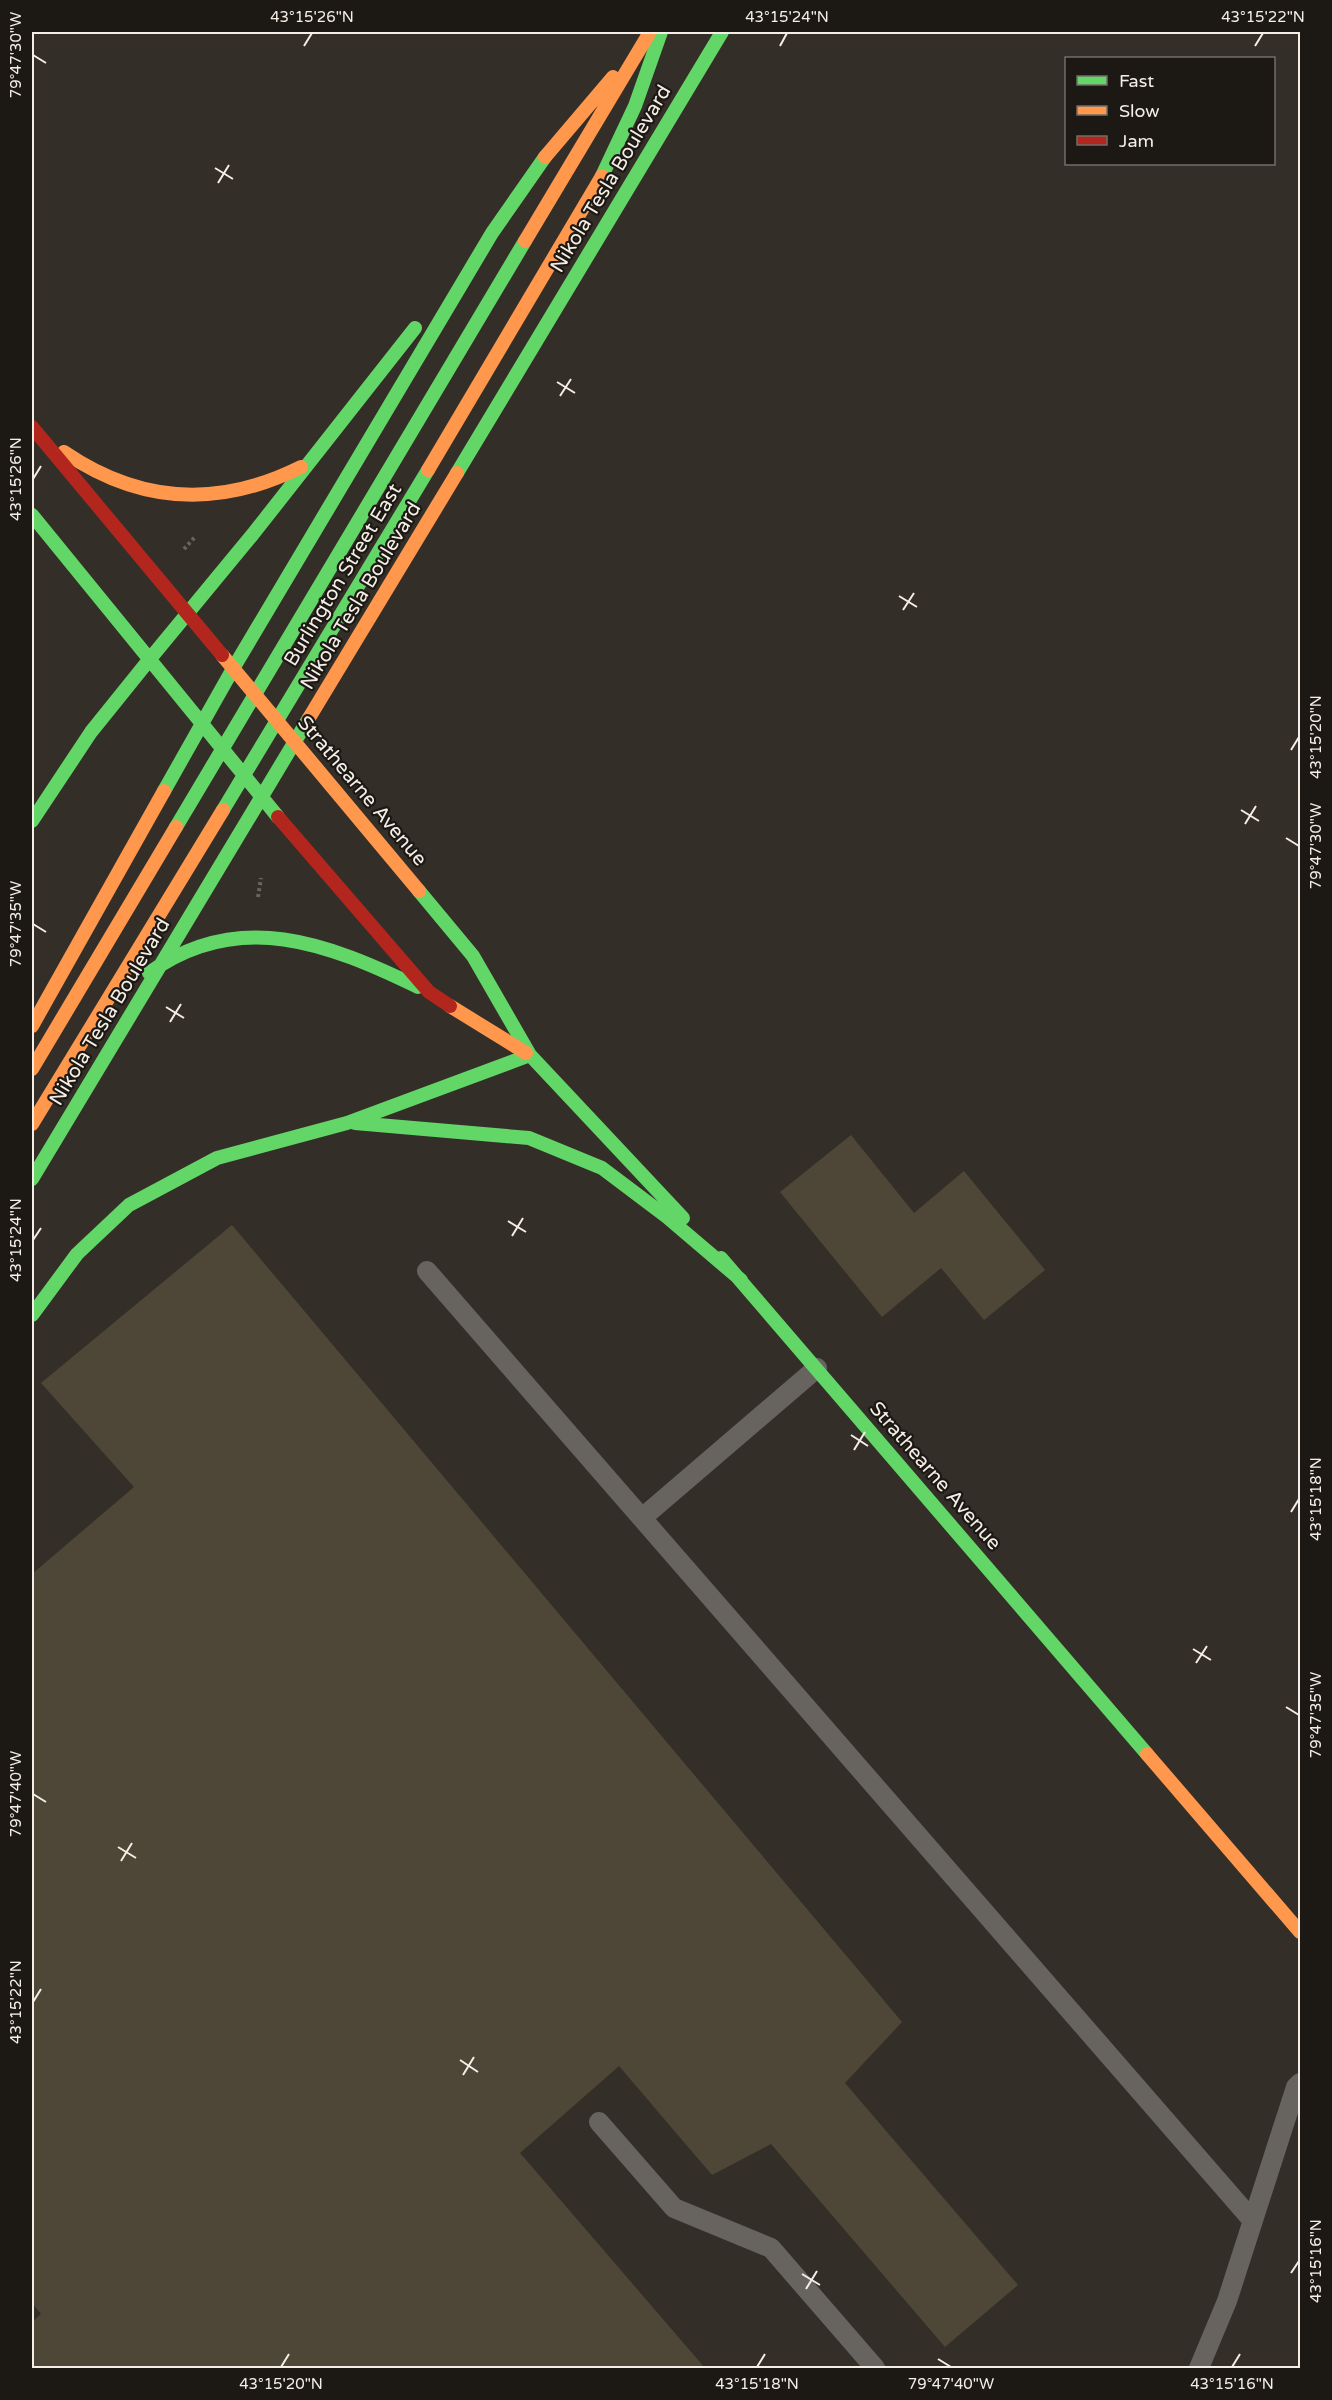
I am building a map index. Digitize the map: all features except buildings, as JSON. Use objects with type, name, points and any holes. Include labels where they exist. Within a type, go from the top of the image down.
[{"type":"main road","name":"Nikola Tesla Boulevard","points":[[32,1069],[650,32]]},
{"type":"main road","points":[[32,820],[91,732],[492,233],[557,141],[655,32]]},
{"type":"main road","name":"Burlington Street East","points":[[32,1124],[244,778],[547,272],[604,172],[635,106],[661,32]]},
{"type":"main road","name":"Nikola Tesla Boulevard","points":[[32,1179],[722,32]]},
{"type":"main road","points":[[32,1026],[234,668],[492,233]]},
{"type":"main road","points":[[32,427],[84,468],[134,487],[191,495],[228,493],[259,486],[305,465]]},
{"type":"main road","name":"Strathearne Avenue","points":[[32,427],[189,612],[473,956],[530,1055],[741,1280],[1300,1932]]},
{"type":"main road","name":"Strathearne Avenue","points":[[32,515],[244,778],[429,992],[530,1055]]},
{"type":"main road","points":[[82,1044],[121,996],[166,959],[239,936],[285,937],[343,952],[429,992]]},
{"type":"main road","points":[[32,1315],[77,1254],[129,1205],[217,1158],[347,1122],[530,1055]]},
{"type":"main road","points":[[347,1122],[529,1138],[602,1168],[667,1216],[741,1280]]},
{"type":"lane","points":[[427,1271],[1253,2221]]},
{"type":"lane","points":[[642,1518],[817,1368]]},
{"type":"lane","points":[[1199,2368],[1227,2301],[1296,2087],[1300,2083]]},
{"type":"lane","points":[[598,2122],[674,2208],[771,2248],[874,2368]]},
{"type":"path","points":[[183,550],[195,536]]},
{"type":"path","points":[[255,909],[262,874]]},
{"type":"traffic: fast","points":[[602,176],[635,106],[661,32]]},
{"type":"traffic: fast","points":[[457,473],[722,32]]},
{"type":"traffic: fast","points":[[164,791],[234,667],[492,233],[545,157]]},
{"type":"traffic: fast","points":[[176,827],[525,241]]},
{"type":"traffic: fast","points":[[149,660],[253,534],[415,328]]},
{"type":"traffic: fast","points":[[223,810],[428,470]]},
{"type":"traffic: fast","points":[[32,515],[278,817]]},
{"type":"traffic: fast","points":[[32,821],[91,732],[149,660]]},
{"type":"traffic: fast","points":[[32,1179],[309,718]]},
{"type":"traffic: fast","points":[[419,891],[473,956],[530,1055],[683,1218]]},
{"type":"traffic: fast","points":[[149,973],[183,953],[216,942],[250,938],[284,939],[351,958],[418,987]]},
{"type":"traffic: fast","points":[[32,1315],[77,1254],[129,1205],[217,1158],[347,1123],[530,1055]]},
{"type":"traffic: fast","points":[[355,1123],[529,1138],[602,1168],[667,1217],[741,1280]]},
{"type":"traffic: fast","points":[[721,1258],[1147,1754]]},
{"type":"traffic: slow","points":[[525,241],[650,32]]},
{"type":"traffic: slow","points":[[545,157],[613,77]]},
{"type":"traffic: slow","points":[[428,470],[602,176]]},
{"type":"traffic: slow","points":[[64,452],[122,482],[151,490],[180,494],[210,494],[240,489],[301,467]]},
{"type":"traffic: slow","points":[[309,718],[457,473]]},
{"type":"traffic: slow","points":[[222,655],[419,891]]},
{"type":"traffic: slow","points":[[32,1026],[164,791]]},
{"type":"traffic: slow","points":[[32,1124],[223,810]]},
{"type":"traffic: slow","points":[[32,1069],[176,827]]},
{"type":"traffic: slow","points":[[450,1006],[526,1053]]},
{"type":"traffic: slow","points":[[1147,1754],[1300,1932]]},
{"type":"traffic: jam","points":[[32,427],[222,655]]},
{"type":"traffic: jam","points":[[278,817],[429,992],[450,1006]]}]
